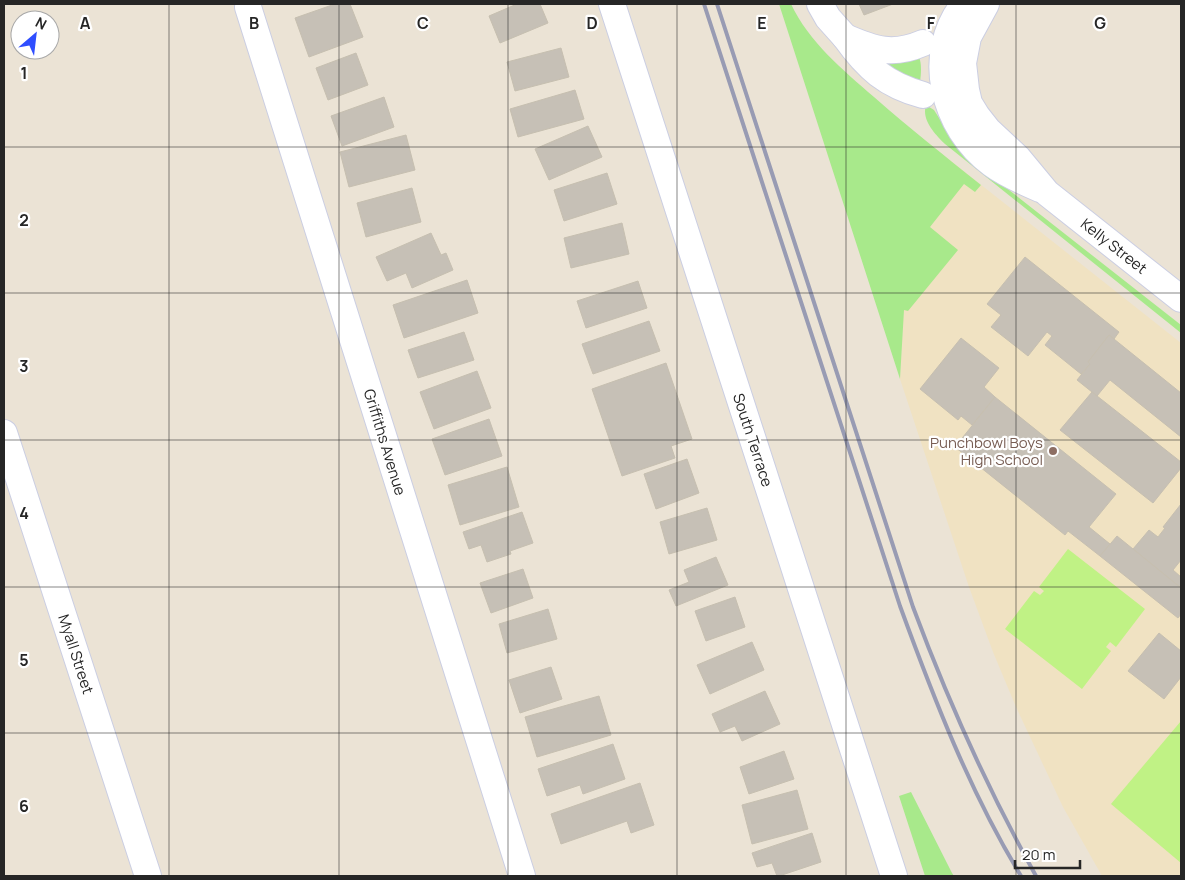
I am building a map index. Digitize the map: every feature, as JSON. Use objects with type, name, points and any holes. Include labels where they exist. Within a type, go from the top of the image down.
[{"type":"street","name":"South Terrace","points":[[612,4],[894,876]]},
{"type":"street","points":[[820,4],[828,18],[861,59],[877,74],[898,86],[923,95]]},
{"type":"street","points":[[958,103],[942,79],[942,59],[953,20],[964,4]]},
{"type":"street","points":[[958,103],[964,74],[963,63],[968,37],[986,4]]},
{"type":"street","name":"Griffiths Avenue","points":[[245,5],[522,876]]},
{"type":"street","points":[[845,37],[869,47],[890,52],[910,49],[923,43]]},
{"type":"street","name":"Kelly Street","points":[[958,103],[964,134],[984,157],[1009,175],[1048,193],[1181,299]]},
{"type":"street","name":"Myall Street","points":[[4,433],[148,876]]},
{"type":"shaded area","name":"Punchbowl Boys High School","points":[[913,131],[1181,343],[1181,876],[1102,876],[1063,807],[1016,707],[969,587],[900,379]]},
{"type":"green space","points":[[779,4],[791,4],[807,31],[839,66],[900,120],[981,185],[975,192],[964,184],[930,227],[958,250],[908,311],[904,310],[900,379]]},
{"type":"green space","points":[[919,57],[921,66],[920,82],[916,83],[880,60]]},
{"type":"green space","points":[[926,105],[934,110],[948,132],[986,172],[1181,325],[1181,333],[945,144],[927,122]]},
{"type":"green space","points":[[1068,549],[1145,609],[1116,647],[1110,642],[1106,647],[1111,651],[1082,689],[1005,629],[1034,591],[1040,595],[1044,591],[1039,587]]},
{"type":"green space","points":[[1181,721],[1181,863],[1111,804]]},
{"type":"green space","points":[[911,792],[954,876],[925,876],[899,796]]},
{"type":"building","points":[[335,4],[350,4],[363,37],[309,57],[295,18]]},
{"type":"building","points":[[517,4],[540,4],[548,23],[500,43],[489,16]]},
{"type":"building","points":[[859,4],[893,4],[864,15]]},
{"type":"building","points":[[561,48],[569,77],[515,91],[507,62]]},
{"type":"building","points":[[356,53],[368,85],[328,100],[316,68]]},
{"type":"building","points":[[575,90],[584,119],[518,137],[510,109]]},
{"type":"building","points":[[384,97],[394,127],[342,146],[331,116]]},
{"type":"building","points":[[588,126],[602,157],[549,180],[535,149]]},
{"type":"building","points":[[406,135],[415,170],[349,187],[340,152]]},
{"type":"building","points":[[607,173],[617,204],[564,221],[554,190]]},
{"type":"building","points":[[412,188],[421,222],[366,237],[357,203]]},
{"type":"building","points":[[622,223],[629,254],[571,268],[564,238]]},
{"type":"building","points":[[431,233],[441,255],[446,253],[453,270],[412,288],[406,273],[387,281],[376,257]]},
{"type":"building","points":[[1025,257],[1119,332],[1114,339],[1109,335],[1081,374],[1045,345],[1052,336],[1047,332],[1028,356],[991,327],[1001,315],[987,304]]},
{"type":"building","points":[[467,280],[478,313],[404,338],[393,305]]},
{"type":"building","points":[[638,281],[647,308],[586,328],[577,301]]},
{"type":"building","points":[[649,321],[660,351],[593,374],[582,344]]},
{"type":"building","points":[[464,332],[474,360],[418,378],[408,350]]},
{"type":"building","points":[[1109,335],[1181,393],[1181,437],[1110,380],[1097,396],[1077,380]]},
{"type":"building","points":[[961,338],[999,368],[984,387],[995,397],[972,425],[961,416],[958,420],[920,389]]},
{"type":"building","points":[[666,363],[692,439],[671,446],[675,458],[622,476],[592,389]]},
{"type":"building","points":[[477,371],[491,408],[434,429],[420,392]]},
{"type":"building","points":[[1092,392],[1181,462],[1181,468],[1153,503],[1060,430]]},
{"type":"building","points":[[995,397],[1116,494],[1089,527],[1110,544],[1100,556],[1068,531],[1065,535],[955,447]]},
{"type":"building","points":[[489,419],[502,456],[445,475],[432,439]]},
{"type":"building","points":[[687,459],[699,493],[656,509],[644,474]]},
{"type":"building","points":[[507,467],[519,507],[460,525],[448,485]]},
{"type":"building","points":[[1181,504],[1181,560],[1173,570],[1181,577],[1181,588],[1133,549],[1149,530],[1158,537],[1165,528],[1163,527]]},
{"type":"building","points":[[707,508],[717,540],[669,554],[660,522]]},
{"type":"building","points":[[522,512],[533,543],[510,551],[511,554],[487,562],[481,545],[469,549],[463,532]]},
{"type":"building","points":[[1117,536],[1181,588],[1181,614],[1178,618],[1100,556]]},
{"type":"building","points":[[716,557],[728,585],[676,606],[669,590],[689,582],[684,570]]},
{"type":"building","points":[[523,569],[533,598],[491,613],[480,583]]},
{"type":"building","points":[[735,597],[745,627],[706,641],[695,611]]},
{"type":"building","points":[[548,609],[557,639],[507,653],[499,624]]},
{"type":"building","points":[[1159,633],[1181,651],[1181,677],[1164,699],[1128,671]]},
{"type":"building","points":[[752,642],[764,670],[710,694],[697,665]]},
{"type":"building","points":[[551,667],[562,699],[520,713],[509,680]]},
{"type":"building","points":[[765,691],[780,724],[742,741],[735,726],[720,732],[712,714]]},
{"type":"building","points":[[599,696],[611,735],[537,757],[525,717]]},
{"type":"building","points":[[613,744],[625,779],[583,794],[580,785],[547,796],[538,769]]},
{"type":"building","points":[[784,751],[794,779],[749,794],[740,767]]},
{"type":"building","points":[[640,783],[654,825],[631,833],[627,821],[561,844],[551,814]]},
{"type":"building","points":[[797,790],[808,829],[752,844],[742,805]]},
{"type":"building","points":[[812,833],[821,862],[779,876],[777,876],[772,863],[757,867],[752,853]]},
{"type":"railway","points":[[704,4],[900,606],[926,676],[969,778],[1021,876]]},
{"type":"railway","points":[[717,4],[913,607],[969,744],[1036,876]]},
{"type":"place","name":"Punchbowl Boys High School","points":[[1053,451]]}]
